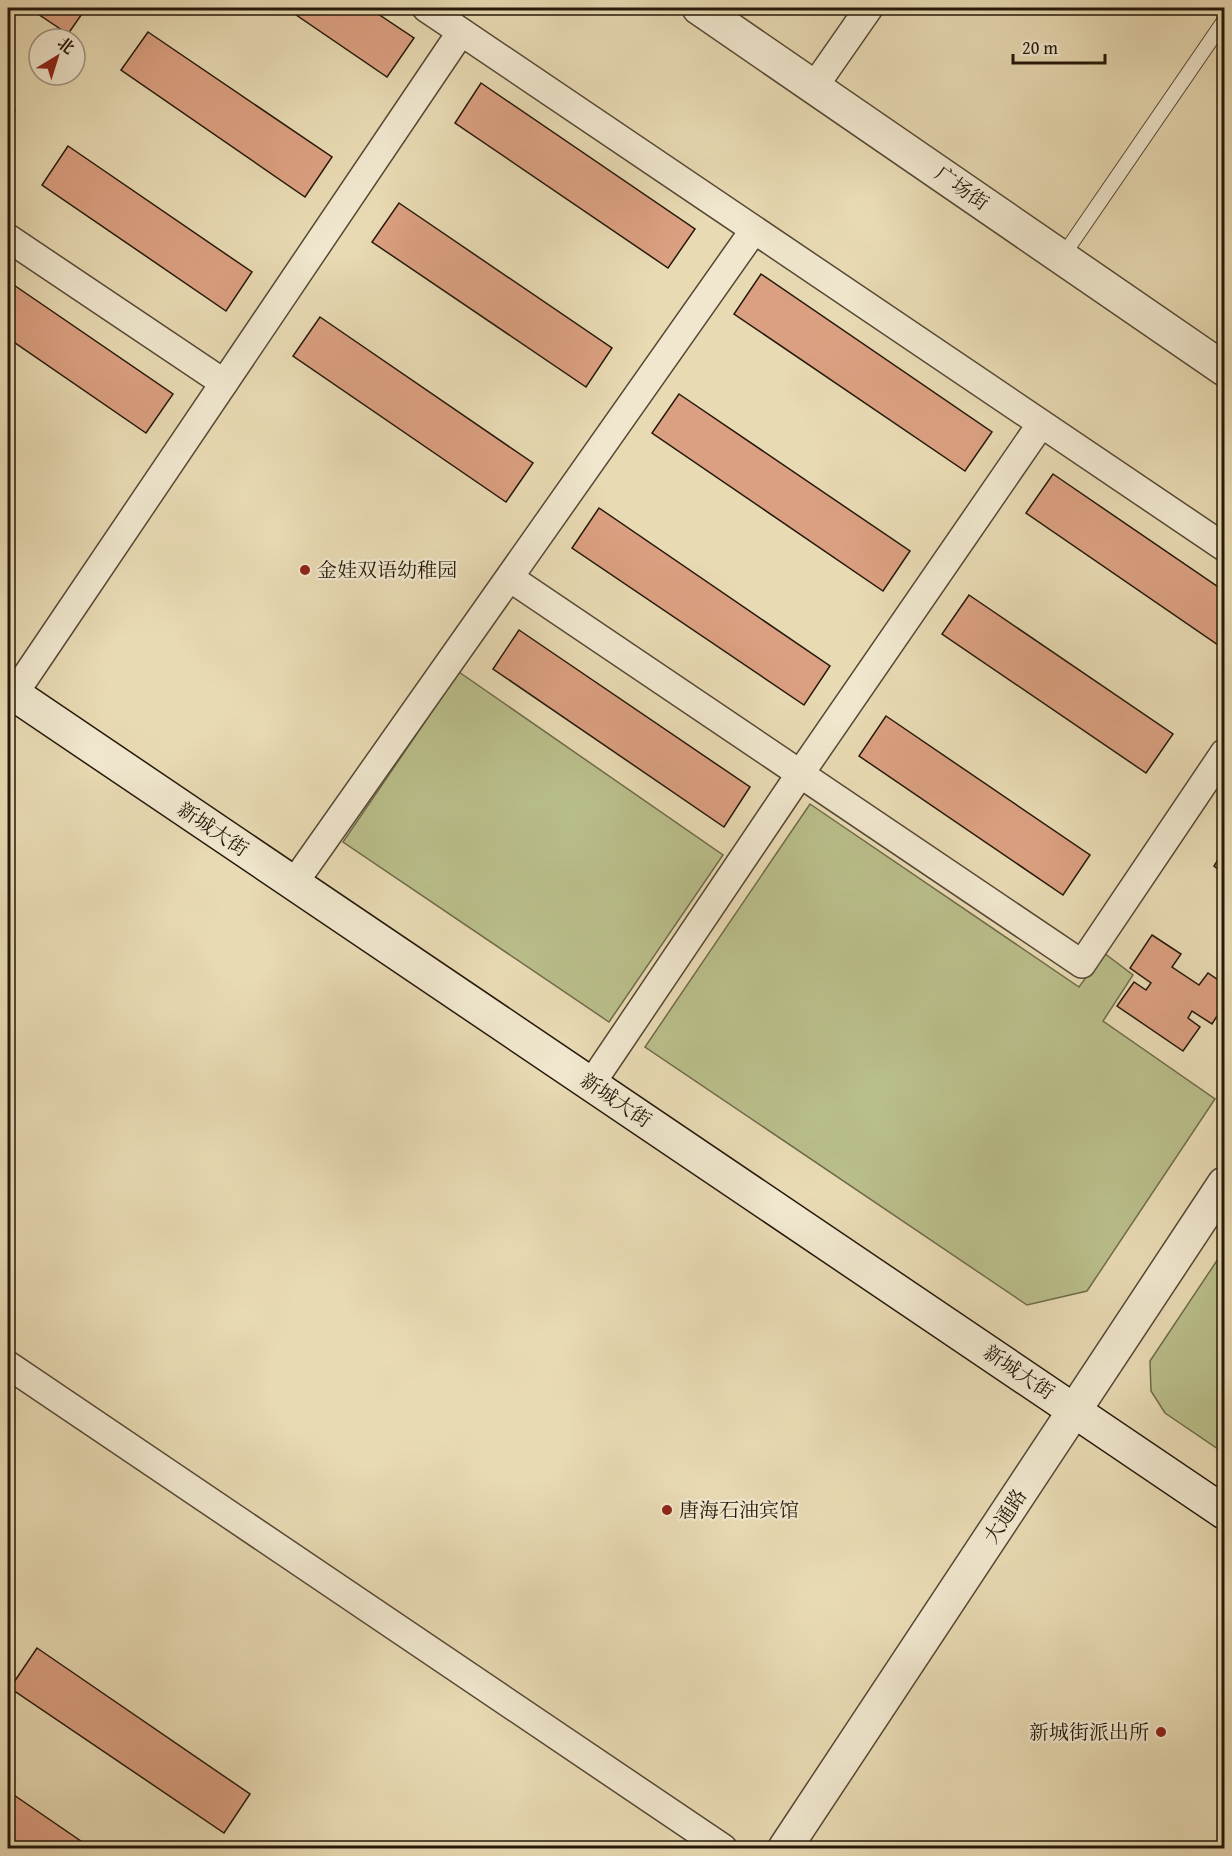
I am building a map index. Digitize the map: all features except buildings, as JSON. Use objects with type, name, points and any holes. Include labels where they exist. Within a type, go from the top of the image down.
[{"type":"main road","name":"广场街","points":[[699,8],[1224,369]]},
{"type":"main road","name":"新城大街","points":[[10,692],[1224,1512]]},
{"type":"main road","name":"大通路","points":[[785,1848],[1224,1184]]},
{"type":"street","points":[[426,8],[1224,547]]},
{"type":"street","points":[[814,87],[869,8]]},
{"type":"street","points":[[10,692],[224,383],[461,32]]},
{"type":"street","points":[[294,883],[754,230]]},
{"type":"street","points":[[8,238],[224,383]]},
{"type":"street","points":[[591,1084],[800,774],[1041,424]]},
{"type":"street","points":[[510,578],[1082,964],[1224,753]]},
{"type":"street","points":[[8,1365],[723,1848]]},
{"type":"lane","points":[[1062,257],[1224,21]]},
{"type":"green space","points":[[459,672],[723,855],[609,1022],[343,842]]},
{"type":"green space","points":[[810,804],[1079,987],[1104,953],[1133,975],[1103,1021],[1215,1099],[1087,1291],[1027,1305],[645,1047]]},
{"type":"green space","points":[[1224,1250],[1224,1453],[1165,1413],[1151,1391],[1150,1361]]},
{"type":"place","name":"金娃双语幼稚园","points":[[305,570]]},
{"type":"place","name":"唐海石油宾馆","points":[[667,1510]]},
{"type":"place","name":"新城街派出所","points":[[1161,1732]]}]
